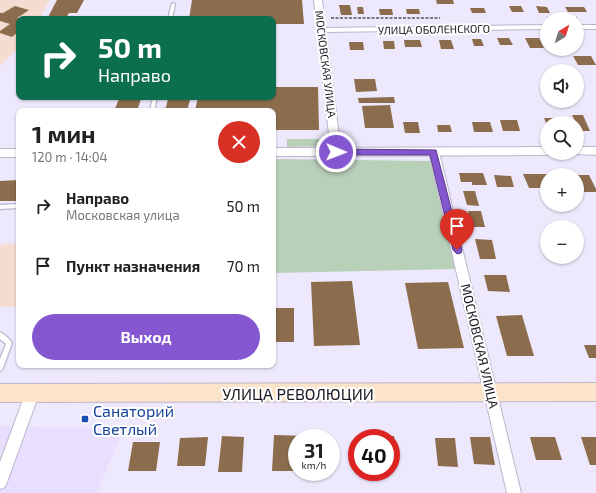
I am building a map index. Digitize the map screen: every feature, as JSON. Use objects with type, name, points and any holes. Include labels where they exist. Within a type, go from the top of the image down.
[{"type":"main road","name":"УЛИЦА РЕВОЛЮЦИИ","points":[[0,394],[596,392]]},
{"type":"street","name":"МОСКОВСКАЯ УЛИЦА","points":[[318,0],[336,152]]},
{"type":"street","name":"УЛИЦА ОБОЛЕНСКОГО","points":[[321,30],[540,27]]},
{"type":"street","points":[[584,27],[596,27]]},
{"type":"street","points":[[276,152],[540,151]]},
{"type":"street","points":[[584,151],[596,151]]},
{"type":"street","name":"МОСКОВСКАЯ УЛИЦА","points":[[434,152],[514,493]]},
{"type":"street","points":[[0,153],[16,153]]},
{"type":"street","points":[[0,482],[32,394]]},
{"type":"lane","points":[[171,16],[173,4]]},
{"type":"lane","points":[[0,207],[16,206]]},
{"type":"lane","points":[[0,335],[8,343],[0,368]]},
{"type":"shaded area","points":[[0,0],[50,0],[41,16],[16,16],[16,50],[0,66]]},
{"type":"shaded area","points":[[16,243],[16,307],[0,307],[0,246],[4,244]]},
{"type":"shaded area","points":[[0,426],[124,429],[96,493],[0,493]]},
{"type":"green space","points":[[287,139],[327,139],[326,143],[322,146],[287,147]]},
{"type":"green space","points":[[276,159],[430,161],[456,269],[276,273]]},
{"type":"building","points":[[57,0],[84,0],[77,13],[69,13],[67,16],[49,16]]},
{"type":"building","points":[[192,0],[302,0],[304,24],[276,24],[276,16],[189,16]]},
{"type":"building","points":[[436,0],[453,0],[454,4],[437,4]]},
{"type":"building","points":[[339,5],[350,5],[352,15],[341,15]]},
{"type":"building","points":[[15,6],[29,10],[20,16],[16,16],[16,34],[12,37],[0,33],[0,31],[10,24],[0,21],[0,13],[3,13]]},
{"type":"building","points":[[509,6],[521,6],[524,12],[512,12]]},
{"type":"building","points":[[536,6],[547,7],[550,12],[540,12],[539,13]]},
{"type":"building","points":[[357,7],[363,7],[364,14],[358,14]]},
{"type":"building","points":[[565,7],[584,7],[587,12],[584,12],[568,12]]},
{"type":"building","points":[[470,8],[484,8],[486,13],[472,13]]},
{"type":"building","points":[[379,9],[392,9],[393,15],[380,15]]},
{"type":"building","points":[[406,9],[419,9],[420,14],[407,14]]},
{"type":"building","points":[[497,38],[509,38],[513,45],[500,45]]},
{"type":"building","points":[[525,38],[539,38],[540,48],[530,48]]},
{"type":"building","points":[[472,39],[481,39],[484,46],[474,46]]},
{"type":"building","points":[[404,40],[420,40],[422,47],[405,47]]},
{"type":"building","points":[[439,40],[451,40],[454,49],[441,49]]},
{"type":"building","points":[[383,41],[394,41],[395,49],[384,49]]},
{"type":"building","points":[[349,42],[363,42],[364,50],[350,50]]},
{"type":"building","points":[[573,56],[591,56],[596,65],[584,65],[577,64]]},
{"type":"building","points":[[354,79],[375,79],[377,91],[356,92]]},
{"type":"building","points":[[276,87],[318,87],[319,130],[276,130],[276,108],[196,108],[197,100],[276,100]]},
{"type":"building","points":[[394,97],[395,103],[359,103],[358,98]]},
{"type":"building","points":[[119,100],[141,100],[138,108],[115,108]]},
{"type":"building","points":[[168,100],[190,100],[188,108],[166,108]]},
{"type":"building","points":[[390,105],[394,128],[365,128],[362,106]]},
{"type":"building","points":[[572,115],[583,116],[572,116]]},
{"type":"building","points":[[584,117],[590,131],[584,131]]},
{"type":"building","points":[[500,120],[517,120],[520,131],[503,131]]},
{"type":"building","points":[[403,122],[418,122],[420,133],[405,133]]},
{"type":"building","points":[[472,122],[490,122],[493,132],[474,132]]},
{"type":"building","points":[[437,125],[450,125],[452,132],[438,132]]},
{"type":"building","points":[[459,173],[483,173],[487,185],[472,185],[472,182],[461,182]]},
{"type":"building","points":[[523,174],[540,174],[540,188],[529,188]]},
{"type":"building","points":[[494,175],[511,176],[514,187],[497,187]]},
{"type":"building","points":[[584,175],[589,175],[596,192],[584,192]]},
{"type":"building","points":[[16,180],[16,201],[0,201],[0,181]]},
{"type":"building","points":[[463,191],[475,191],[479,206],[467,205]]},
{"type":"building","points":[[468,211],[481,211],[485,227],[472,227]]},
{"type":"building","points":[[475,239],[492,240],[496,259],[480,259]]},
{"type":"building","points":[[484,275],[506,275],[510,292],[488,291]]},
{"type":"building","points":[[352,281],[360,345],[314,346],[311,282]]},
{"type":"building","points":[[448,282],[464,348],[418,349],[405,283]]},
{"type":"building","points":[[276,308],[294,308],[294,342],[276,342]]},
{"type":"building","points":[[522,315],[534,356],[507,356],[496,316]]},
{"type":"building","points":[[584,345],[596,345],[596,358],[589,358]]},
{"type":"building","points":[[274,435],[288,435],[288,471],[272,471]]},
{"type":"building","points":[[222,436],[244,437],[242,472],[218,472]]},
{"type":"building","points":[[208,437],[205,466],[177,466],[180,438]]},
{"type":"building","points":[[470,437],[490,437],[495,465],[474,464]]},
{"type":"building","points":[[530,437],[555,437],[562,460],[536,460]]},
{"type":"building","points":[[581,437],[596,437],[596,465],[590,465]]},
{"type":"building","points":[[435,438],[455,438],[458,467],[438,466]]},
{"type":"building","points":[[133,442],[160,442],[156,471],[128,471]]},
{"type":"place","name":"Санаторий Светлый","points":[[85,419]]},
{"type":"route","points":[[336,152],[434,152],[457,250]]}]
